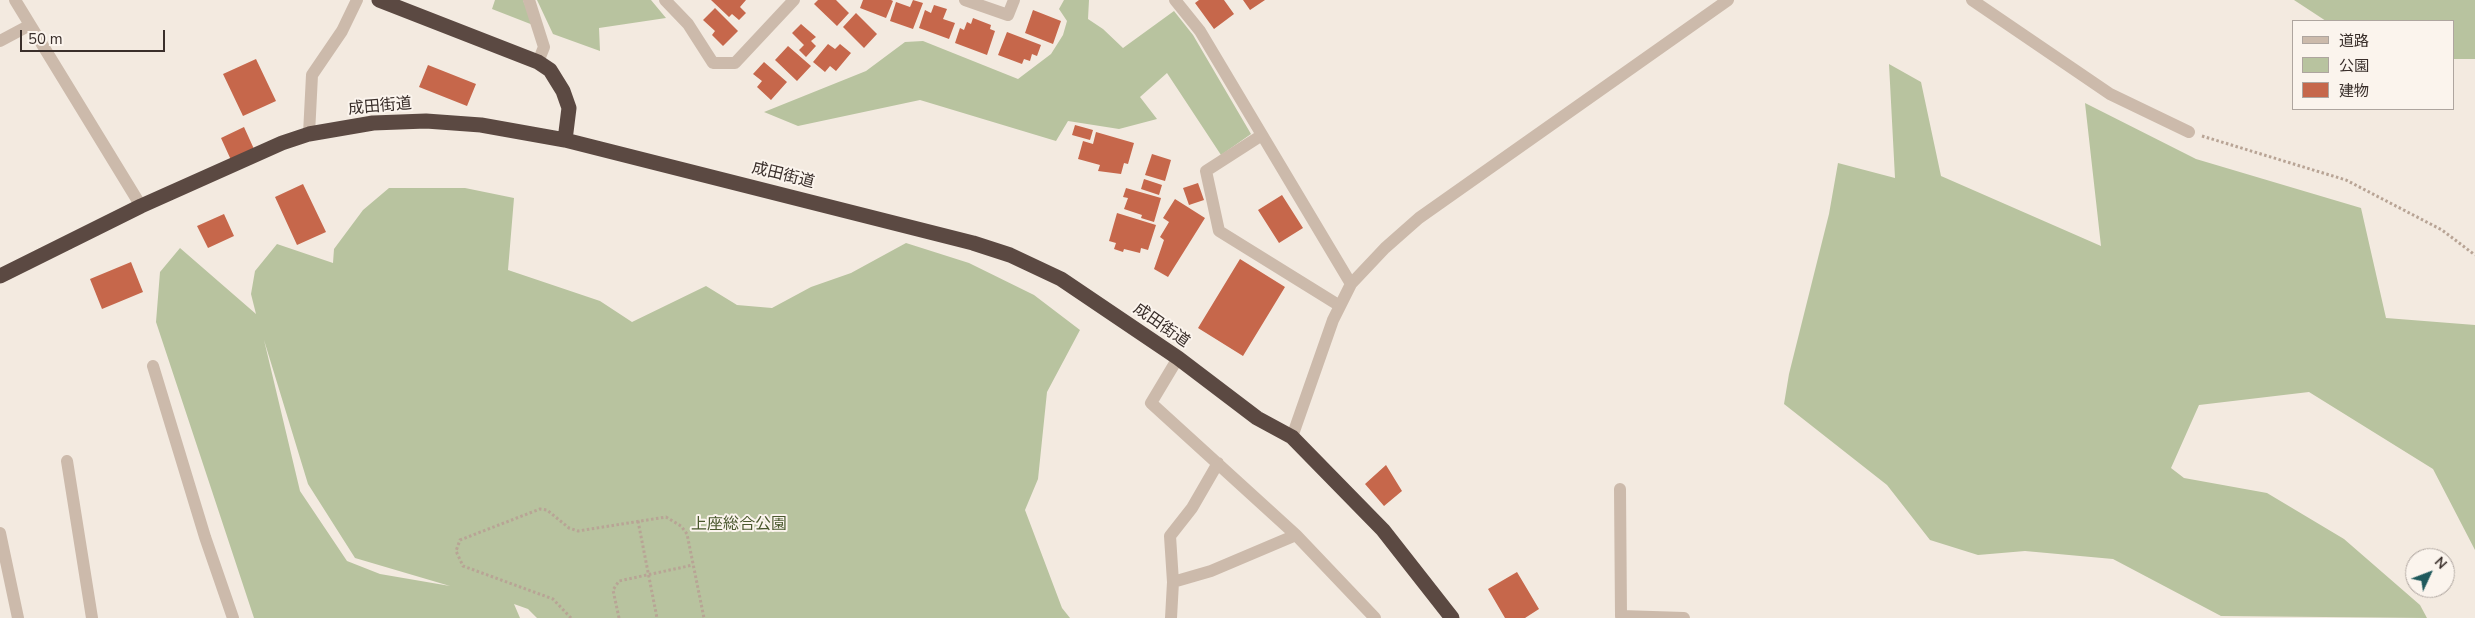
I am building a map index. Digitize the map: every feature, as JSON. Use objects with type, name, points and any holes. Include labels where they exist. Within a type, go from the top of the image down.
[{"type":"highway","points":[[379,0],[538,62],[550,70],[569,108],[565,140]]},
{"type":"highway","name":"成田街道","points":[[0,276],[141,206],[282,143],[309,134],[373,123],[426,121],[481,125],[565,140],[964,240],[1010,256],[1061,279],[1178,358],[1257,418],[1292,438],[1383,530],[1452,618]]},
{"type":"street","points":[[15,0],[141,206]]},
{"type":"street","points":[[309,134],[312,75],[342,31],[357,0]]},
{"type":"street","points":[[529,0],[544,47],[538,62]]},
{"type":"street","points":[[666,0],[688,24],[713,63],[735,63],[794,0]]},
{"type":"street","points":[[965,0],[1008,15],[1014,0]]},
{"type":"street","points":[[1175,0],[1200,31],[1351,284]]},
{"type":"street","points":[[1292,438],[1333,320],[1351,284],[1385,248],[1419,218],[1728,0]]},
{"type":"street","points":[[1972,0],[2110,94],[2189,132]]},
{"type":"street","points":[[0,41],[30,25]]},
{"type":"street","points":[[1262,135],[1206,172],[1219,231],[1340,306]]},
{"type":"street","points":[[1178,358],[1151,403],[1296,536],[1374,618]]},
{"type":"street","points":[[153,366],[205,537],[233,618]]},
{"type":"street","points":[[67,461],[92,618]]},
{"type":"street","points":[[1171,618],[1173,582],[1170,536],[1192,508],[1218,463]]},
{"type":"street","points":[[1620,489],[1621,617],[1684,618]]},
{"type":"street","points":[[0,532],[18,618]]},
{"type":"street","points":[[1173,582],[1211,571],[1296,536]]},
{"type":"path","points":[[2189,132],[2346,180],[2442,230],[2475,255]]},
{"type":"path","points":[[571,618],[553,599],[463,566],[456,551],[460,540],[540,509],[547,510],[569,528],[578,531],[660,516],[676,522],[687,534],[704,618]]},
{"type":"path","points":[[638,521],[657,618]]},
{"type":"path","points":[[619,618],[614,585],[621,579],[693,564]]},
{"type":"green space","points":[[495,0],[523,0],[533,25],[492,9]]},
{"type":"green space","points":[[537,0],[651,0],[666,18],[599,28],[600,51],[553,34]]},
{"type":"green space","points":[[1064,0],[1089,0],[1088,19],[1103,29],[1123,48],[1174,11],[1193,35],[1251,134],[1221,155],[1167,73],[1140,97],[1157,119],[1119,129],[1068,121],[1056,141],[920,100],[798,126],[764,112],[866,71],[905,42],[923,41],[1018,79],[1051,54],[1063,35],[1067,21],[1059,9]]},
{"type":"green space","points":[[2294,0],[2475,0],[2475,59],[2455,59],[2455,20],[2324,20]]},
{"type":"green space","points":[[1889,64],[1921,82],[1941,176],[2101,246],[2085,103],[2196,159],[2361,208],[2386,318],[2475,325],[2475,550],[2433,469],[2309,392],[2199,405],[2171,468],[2184,478],[2267,493],[2344,539],[2405,592],[2405,598],[2412,598],[2420,605],[2427,618],[2221,616],[2113,559],[2025,551],[1978,555],[1930,540],[1887,485],[1784,404],[1789,374],[1829,214],[1838,163],[1895,178]]},
{"type":"green space","name":"上座総合公園","points":[[389,188],[465,188],[514,198],[508,270],[600,301],[632,322],[706,286],[737,305],[772,308],[811,287],[851,273],[906,243],[969,263],[1034,295],[1080,330],[1047,392],[1038,479],[1025,510],[1062,608],[1070,618],[537,618],[528,609],[514,604],[520,618],[254,618],[156,322],[160,272],[180,248],[256,314],[251,294],[255,271],[277,244],[333,263],[334,249],[363,210]],"holes":[[[264,340],[308,484],[355,558],[450,586],[380,574],[347,561],[300,491]]]},
{"type":"building","points":[[711,0],[746,0],[740,7],[746,13],[739,20],[732,14],[729,17]]},
{"type":"building","points":[[818,0],[836,0],[849,13],[837,26],[814,4]]},
{"type":"building","points":[[863,0],[893,1],[886,18],[860,8]]},
{"type":"building","points":[[913,0],[923,3],[913,29],[890,21],[896,2],[910,7]]},
{"type":"building","points":[[1199,0],[1224,0],[1234,14],[1214,29],[1195,3]]},
{"type":"building","points":[[1243,0],[1265,0],[1250,10]]},
{"type":"building","points":[[934,5],[947,9],[943,19],[955,23],[949,39],[919,28],[925,10],[931,13]]},
{"type":"building","points":[[715,8],[738,31],[723,46],[712,35],[715,31],[703,20]]},
{"type":"building","points":[[1033,10],[1061,21],[1053,44],[1025,33]]},
{"type":"building","points":[[856,13],[877,34],[864,48],[843,27]]},
{"type":"building","points":[[973,18],[991,25],[990,29],[995,31],[987,55],[955,43],[960,28],[964,30],[967,22],[971,24]]},
{"type":"building","points":[[801,24],[816,37],[811,41],[816,46],[806,57],[799,50],[804,45],[792,33]]},
{"type":"building","points":[[1007,32],[1041,45],[1037,56],[1032,54],[1030,61],[1024,59],[1022,64],[998,55]]},
{"type":"building","points":[[828,44],[835,49],[840,44],[851,53],[836,71],[830,66],[825,72],[813,62]]},
{"type":"building","points":[[788,46],[811,66],[797,81],[775,60]]},
{"type":"building","points":[[256,59],[276,101],[243,116],[223,74]]},
{"type":"building","points":[[764,62],[787,82],[771,100],[757,87],[762,81],[753,74]]},
{"type":"building","points":[[428,65],[476,84],[467,106],[419,87]]},
{"type":"building","points":[[1075,125],[1093,130],[1090,140],[1072,135]]},
{"type":"building","points":[[244,127],[254,149],[231,160],[221,138]]},
{"type":"building","points":[[1096,132],[1134,143],[1128,164],[1124,163],[1121,174],[1098,171],[1100,165],[1078,159],[1083,141],[1093,144]]},
{"type":"building","points":[[1152,154],[1171,160],[1165,181],[1145,175]]},
{"type":"building","points":[[1144,179],[1162,185],[1159,195],[1141,189]]},
{"type":"building","points":[[1198,183],[1204,200],[1189,205],[1183,188]]},
{"type":"building","points":[[303,184],[326,232],[297,245],[275,197]]},
{"type":"building","points":[[1126,188],[1161,198],[1154,222],[1141,218],[1142,215],[1124,209],[1128,198],[1123,197]]},
{"type":"building","points":[[1282,195],[1303,228],[1279,243],[1258,210]]},
{"type":"building","points":[[1175,199],[1205,218],[1168,277],[1154,269],[1164,240],[1160,237],[1169,222],[1163,218]]},
{"type":"building","points":[[1117,213],[1156,225],[1148,250],[1141,248],[1140,253],[1124,249],[1123,252],[1114,249],[1116,243],[1109,241]]},
{"type":"building","points":[[224,214],[234,236],[208,248],[197,226]]},
{"type":"building","points":[[1240,259],[1285,287],[1243,356],[1198,328]]},
{"type":"building","points":[[131,262],[143,292],[102,309],[90,279]]},
{"type":"building","points":[[1386,465],[1402,491],[1384,506],[1365,484]]},
{"type":"building","points":[[1517,572],[1539,609],[1525,618],[1505,618],[1488,589]]}]
